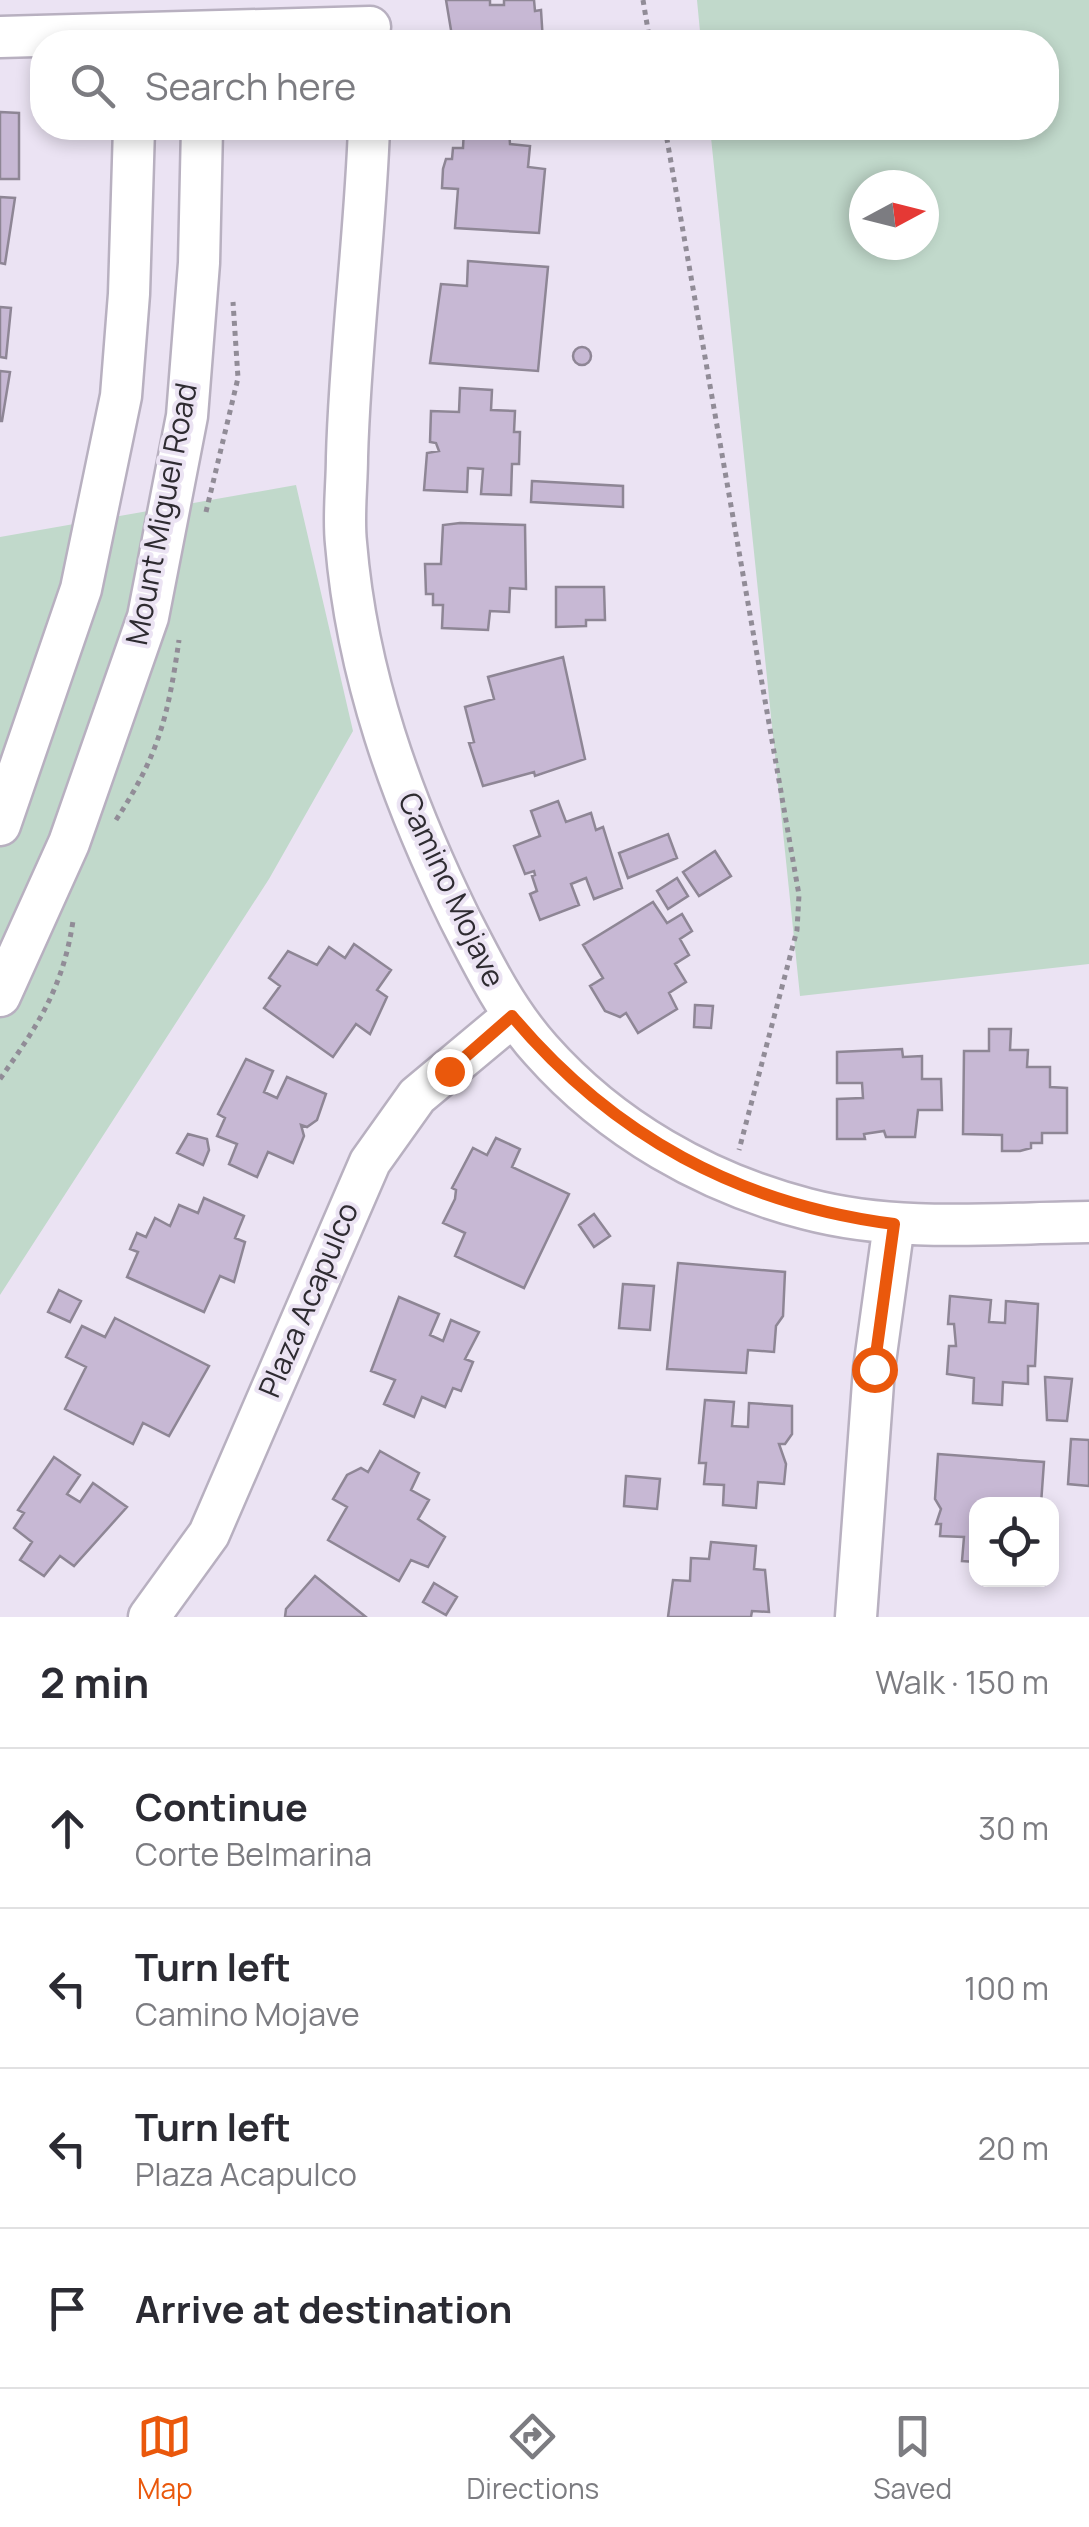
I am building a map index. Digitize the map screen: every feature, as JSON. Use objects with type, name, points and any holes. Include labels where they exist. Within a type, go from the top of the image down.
[{"type":"street","points":[[76,30],[131,25],[369,23]]},
{"type":"street","points":[[0,37],[30,34]]},
{"type":"street","points":[[0,825],[81,589],[121,396],[134,140]]},
{"type":"street","name":"Mount Miguel Road","points":[[0,996],[69,843],[148,617],[187,416],[202,140]]},
{"type":"street","name":"Camino Mojave","points":[[368,140],[349,398],[345,539],[352,595],[378,721],[409,806],[450,898],[512,1016],[542,1052],[611,1115],[675,1157],[731,1184],[810,1210],[894,1224],[1089,1222]]},
{"type":"street","name":"Plaza Acapulco","points":[[149,1617],[208,1534],[370,1162],[417,1096],[512,1016]]},
{"type":"street","points":[[856,1617],[874,1369],[894,1224]]},
{"type":"path","points":[[643,0],[648,30]]},
{"type":"path","points":[[667,140],[799,895],[797,930],[731,1184]]},
{"type":"green space","points":[[697,0],[1089,0],[1089,964],[800,996],[711,140],[1059,140],[1059,30],[700,30]]},
{"type":"green space","points":[[296,485],[353,731],[269,879],[0,1295],[0,537]]},
{"type":"building","points":[[446,0],[490,0],[490,5],[504,5],[504,0],[534,0],[535,11],[541,10],[542,30],[451,30]]},
{"type":"building","points":[[0,112],[19,113],[19,179],[0,179]]},
{"type":"building","points":[[463,140],[510,140],[510,144],[530,146],[528,167],[545,169],[539,233],[455,228],[458,189],[442,188],[443,169],[446,159],[452,159],[453,148],[463,148]]},
{"type":"building","points":[[0,197],[15,198],[5,264],[0,263]]},
{"type":"building","points":[[468,261],[548,267],[538,371],[430,363],[441,284],[467,286]]},
{"type":"building","points":[[0,307],[11,308],[6,358],[0,357]]},
{"type":"building","points":[[582,347],[589,349],[589,363],[582,365],[575,363],[573,356],[575,349]]},
{"type":"building","points":[[0,371],[10,372],[2,421],[0,421]]},
{"type":"building","points":[[460,388],[492,390],[491,410],[515,411],[514,432],[520,432],[519,464],[512,464],[511,495],[481,494],[483,469],[468,468],[467,492],[424,490],[427,453],[439,451],[436,443],[430,442],[431,411],[459,412]]},
{"type":"building","points":[[532,481],[623,486],[623,507],[531,502]]},
{"type":"building","points":[[443,525],[525,525],[526,589],[510,588],[509,612],[490,611],[488,630],[442,628],[443,605],[433,605],[433,594],[426,594],[425,564],[441,564]]},
{"type":"building","points":[[556,587],[604,587],[605,620],[586,620],[586,626],[556,627]]},
{"type":"building","points":[[563,657],[585,759],[535,776],[534,772],[483,786],[469,743],[474,742],[465,707],[494,699],[488,677]]},
{"type":"building","points":[[558,801],[566,822],[591,813],[596,830],[603,827],[622,888],[594,899],[586,878],[571,884],[579,905],[540,920],[530,894],[537,891],[534,871],[525,874],[514,846],[540,836],[531,811]]},
{"type":"building","points":[[668,834],[677,858],[628,878],[619,853]]},
{"type":"building","points":[[715,851],[731,876],[699,896],[683,872]]},
{"type":"building","points":[[677,878],[688,896],[668,909],[657,891]]},
{"type":"building","points":[[653,902],[667,923],[682,914],[692,931],[680,939],[689,955],[675,964],[686,982],[669,993],[677,1009],[638,1033],[626,1013],[620,1017],[605,1011],[590,986],[603,978],[583,945]]},
{"type":"building","points":[[354,944],[391,970],[377,990],[387,997],[370,1034],[356,1024],[333,1057],[264,1008],[280,986],[269,978],[288,951],[317,965],[329,947],[345,958]]},
{"type":"building","points":[[695,1005],[713,1006],[711,1028],[694,1027]]},
{"type":"building","points":[[989,1029],[1011,1029],[1010,1050],[1028,1050],[1027,1067],[1050,1067],[1050,1087],[1067,1088],[1067,1133],[1042,1133],[1042,1143],[1031,1143],[1031,1148],[1020,1151],[1002,1151],[1002,1135],[963,1134],[964,1051],[989,1051]]},
{"type":"building","points":[[902,1049],[903,1057],[922,1056],[922,1079],[941,1079],[942,1110],[918,1110],[915,1137],[886,1137],[884,1131],[864,1134],[865,1139],[837,1139],[837,1099],[863,1098],[862,1083],[837,1083],[837,1052]]},
{"type":"building","points":[[246,1059],[273,1071],[264,1092],[277,1098],[287,1077],[326,1094],[317,1120],[307,1127],[301,1125],[304,1136],[293,1163],[268,1152],[257,1177],[229,1164],[237,1144],[217,1136],[225,1118],[218,1114]]},
{"type":"building","points":[[188,1134],[207,1139],[209,1150],[203,1165],[177,1153]]},
{"type":"building","points":[[496,1138],[520,1149],[512,1167],[569,1194],[524,1288],[455,1256],[465,1233],[443,1223],[455,1199],[456,1190],[452,1188],[473,1148],[487,1155]]},
{"type":"building","points":[[204,1198],[244,1216],[235,1238],[245,1242],[234,1282],[220,1276],[204,1312],[127,1277],[138,1252],[130,1249],[137,1233],[146,1237],[155,1218],[170,1226],[179,1205],[198,1213]]},
{"type":"building","points":[[594,1214],[610,1236],[594,1247],[579,1225]]},
{"type":"building","points":[[678,1263],[785,1272],[783,1316],[776,1326],[774,1352],[748,1350],[746,1373],[667,1369]]},
{"type":"building","points":[[623,1284],[654,1286],[650,1330],[619,1328]]},
{"type":"building","points":[[59,1290],[81,1301],[70,1322],[48,1312]]},
{"type":"building","points":[[950,1296],[991,1300],[989,1322],[1005,1323],[1006,1301],[1038,1304],[1035,1366],[1028,1366],[1028,1384],[1003,1382],[1002,1405],[973,1403],[974,1378],[947,1374],[949,1346],[956,1346],[954,1324],[948,1324]]},
{"type":"building","points":[[399,1297],[439,1314],[430,1335],[443,1341],[451,1320],[479,1332],[465,1359],[473,1362],[461,1391],[453,1388],[445,1407],[422,1397],[414,1417],[384,1404],[395,1380],[371,1371]]},
{"type":"building","points":[[115,1318],[209,1366],[169,1436],[143,1423],[133,1444],[65,1409],[86,1367],[66,1357],[82,1326],[105,1337]]},
{"type":"building","points":[[1045,1377],[1072,1379],[1067,1421],[1047,1420]]},
{"type":"building","points":[[705,1400],[734,1402],[732,1426],[748,1427],[749,1403],[792,1406],[792,1434],[785,1444],[779,1444],[786,1464],[784,1484],[758,1482],[756,1508],[723,1505],[724,1485],[704,1484],[706,1463],[699,1463]]},
{"type":"building","points":[[1071,1439],[1089,1440],[1089,1486],[1068,1484]]},
{"type":"building","points":[[380,1451],[419,1473],[411,1490],[429,1500],[418,1519],[445,1537],[428,1567],[411,1560],[399,1581],[328,1540],[347,1507],[333,1499],[347,1475],[361,1468],[368,1472]]},
{"type":"building","points":[[938,1454],[1044,1462],[1042,1497],[969,1497],[969,1562],[962,1561],[964,1537],[940,1536],[941,1524],[936,1524],[941,1509],[935,1499]]},
{"type":"building","points":[[54,1457],[80,1475],[67,1494],[80,1502],[93,1483],[127,1507],[74,1566],[60,1556],[44,1576],[20,1560],[32,1542],[14,1528],[24,1513],[18,1510]]},
{"type":"building","points":[[626,1476],[660,1479],[657,1509],[624,1506]]},
{"type":"building","points":[[711,1542],[756,1546],[754,1569],[765,1570],[769,1612],[752,1611],[751,1617],[668,1617],[673,1580],[690,1581],[691,1558],[709,1559]]},
{"type":"building","points":[[315,1576],[366,1617],[285,1617],[286,1609]]},
{"type":"building","points":[[434,1583],[457,1597],[446,1615],[423,1602]]},
{"type":"route","points":[[449,1071],[512,1016],[542,1052],[611,1115],[689,1164],[770,1199],[894,1224],[874,1369]]}]
